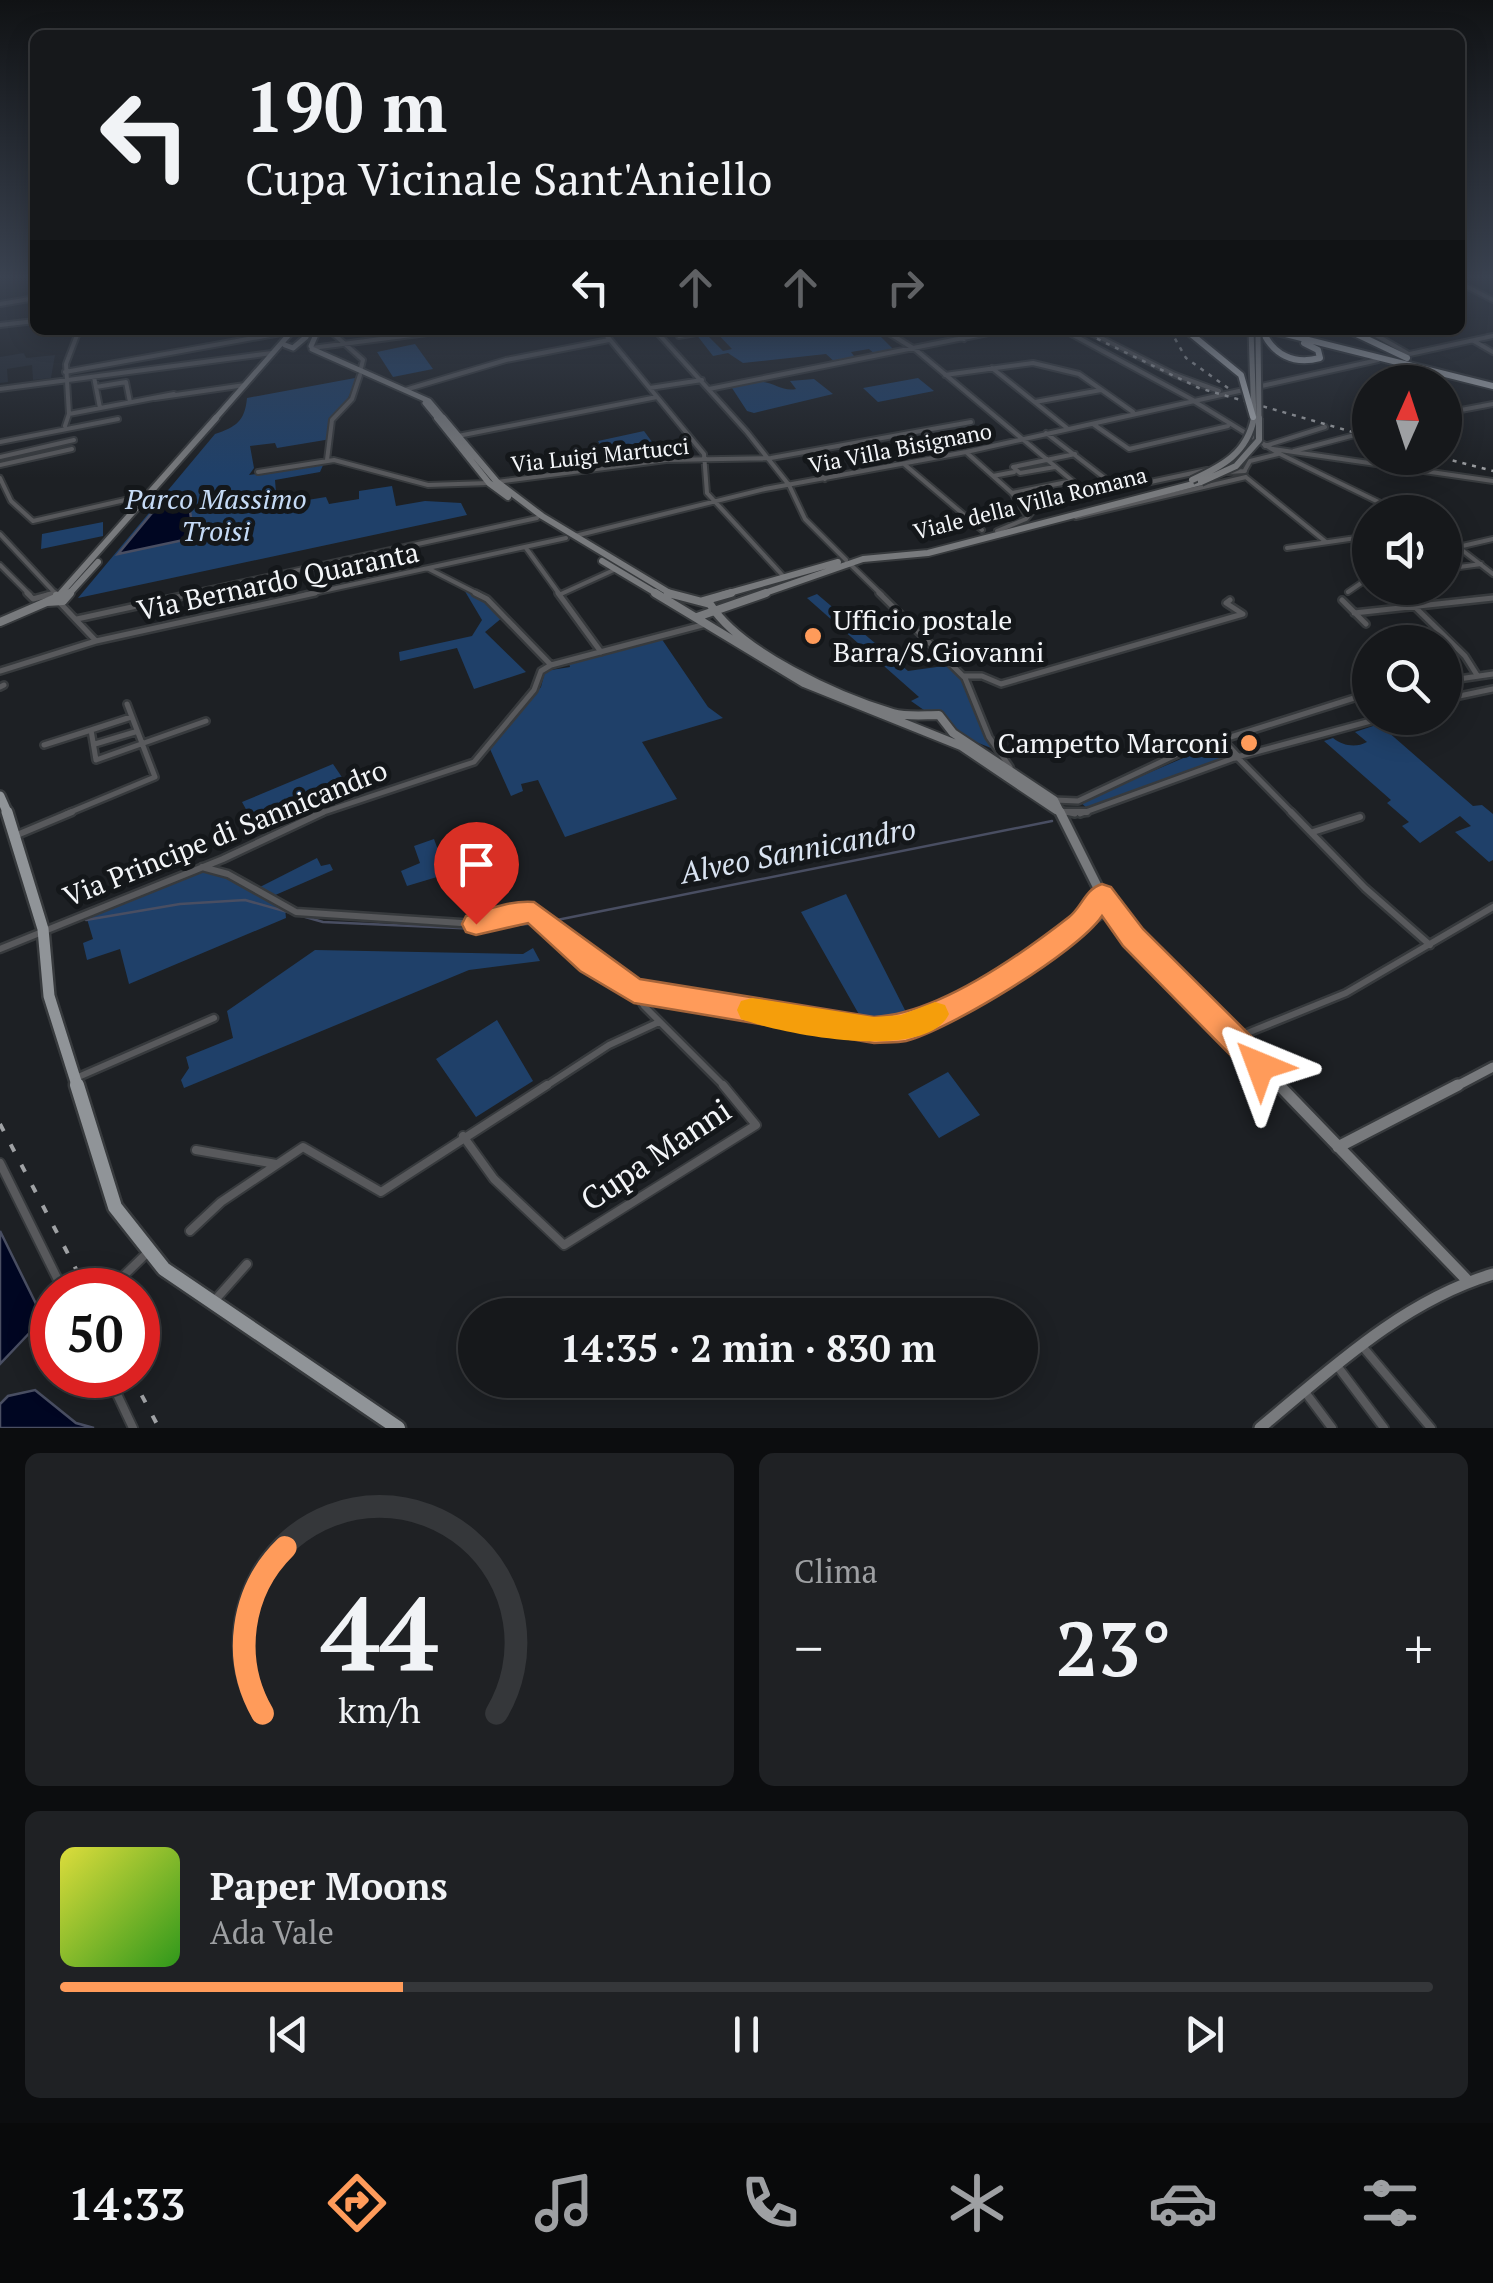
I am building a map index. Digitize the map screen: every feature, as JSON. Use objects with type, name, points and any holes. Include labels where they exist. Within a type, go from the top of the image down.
[{"type":"highway","points":[[1204,345],[1241,375],[1253,418]]},
{"type":"highway","points":[[1269,345],[1286,358],[1318,360],[1320,353],[1305,345]]},
{"type":"highway","points":[[1324,345],[1493,384]]},
{"type":"highway","points":[[1339,345],[1479,380]]},
{"type":"highway","points":[[1352,345],[1493,384]]},
{"type":"highway","points":[[1380,345],[1417,362]]},
{"type":"main road","points":[[58,598],[281,345]]},
{"type":"main road","points":[[0,624],[58,598],[271,354],[286,345],[294,348],[298,345]]},
{"type":"main road","points":[[301,349],[303,345]]},
{"type":"main road","name":"Viale della Villa Romana","points":[[698,602],[787,581],[873,553],[926,550],[1192,480],[1232,462],[1245,450],[1253,418],[1260,345]]},
{"type":"main road","name":"Viale della Villa Romana","points":[[848,562],[875,556],[928,554],[1201,482],[1236,466],[1258,440],[1261,345]]},
{"type":"main road","points":[[301,349],[312,348],[437,406],[493,482],[616,570],[804,684],[961,746],[1055,805]]},
{"type":"main road","points":[[301,349],[360,371],[426,404],[460,434]]},
{"type":"main road","points":[[569,538],[671,595],[710,604],[733,632],[819,684],[896,714],[919,718],[938,715],[958,736],[1010,767],[1055,805],[1109,910],[1466,1279]]},
{"type":"main road","name":"Viale della Villa Romana","points":[[693,615],[713,611],[787,581]]},
{"type":"main road","points":[[693,615],[691,605],[698,602]]},
{"type":"main road","points":[[919,718],[926,732]]},
{"type":"main road","points":[[926,732],[941,732],[947,724]]},
{"type":"main road","points":[[0,796],[17,836],[43,929],[49,996],[115,1207],[147,1253],[398,1428]]},
{"type":"main road","points":[[1338,1147],[1493,1068]]},
{"type":"main road","points":[[1260,1428],[1362,1346],[1466,1279],[1493,1274]]},
{"type":"street","points":[[65,426],[69,414],[65,372],[75,345]]},
{"type":"street","points":[[65,372],[223,345],[228,359]]},
{"type":"street","points":[[312,348],[337,345]]},
{"type":"street","points":[[258,472],[327,460],[332,420],[352,399],[363,360],[343,345]]},
{"type":"street","points":[[405,390],[506,360],[585,345]]},
{"type":"street","points":[[613,345],[706,459],[704,486],[716,503],[787,581]]},
{"type":"street","points":[[669,345],[789,485],[805,519],[963,676],[989,738],[1010,767]]},
{"type":"street","points":[[907,345],[1087,493]]},
{"type":"street","points":[[709,389],[939,345]]},
{"type":"street","points":[[1088,345],[1112,359],[1164,379],[1268,447],[1365,495]]},
{"type":"street","points":[[1113,345],[1174,376],[1222,392]]},
{"type":"street","points":[[1390,345],[1408,355],[1453,345]]},
{"type":"street","points":[[186,365],[188,351]]},
{"type":"street","points":[[0,389],[271,354]]},
{"type":"street","name":"Via Villa Bisignano","points":[[716,503],[1378,360]]},
{"type":"street","points":[[118,374],[120,363]]},
{"type":"street","points":[[945,375],[1033,363],[1076,372],[1136,413]]},
{"type":"street","points":[[992,368],[1067,428]]},
{"type":"street","points":[[94,377],[100,408]]},
{"type":"street","points":[[650,388],[703,380]]},
{"type":"street","points":[[96,388],[126,382],[130,402]]},
{"type":"street","points":[[155,398],[158,401],[245,385]]},
{"type":"street","points":[[1035,402],[1102,390]]},
{"type":"street","points":[[69,414],[174,394]]},
{"type":"street","points":[[460,434],[657,397]]},
{"type":"street","points":[[1462,410],[1493,404]]},
{"type":"street","points":[[0,442],[65,426],[118,420]]},
{"type":"street","name":"Via Luigi Martucci","points":[[327,460],[428,484],[493,482],[618,464],[766,459],[971,422]]},
{"type":"street","points":[[1092,423],[1128,449],[1228,426]]},
{"type":"street","points":[[1268,447],[1325,427]]},
{"type":"street","points":[[1046,433],[1115,486]]},
{"type":"street","points":[[1246,474],[1250,461],[1352,435]]},
{"type":"street","points":[[0,457],[74,440]]},
{"type":"street","points":[[1268,447],[1285,454],[1298,453],[1329,441]]},
{"type":"street","points":[[0,465],[72,450]]},
{"type":"street","points":[[1305,451],[1312,455]]},
{"type":"street","points":[[806,452],[825,478]]},
{"type":"street","points":[[966,452],[1014,495],[1037,506]]},
{"type":"street","points":[[1298,453],[1493,480]]},
{"type":"street","points":[[1016,471],[1013,467],[1074,454]]},
{"type":"street","points":[[903,464],[982,530]]},
{"type":"street","points":[[993,476],[1055,466]]},
{"type":"street","points":[[997,531],[1037,506],[1208,470],[1246,474],[1326,542]]},
{"type":"street","points":[[1073,516],[1106,512],[1246,474]]},
{"type":"street","points":[[0,478],[8,494],[33,521],[150,494]]},
{"type":"street","points":[[1014,495],[1072,481]]},
{"type":"street","points":[[0,496],[8,494]]},
{"type":"street","points":[[1014,495],[1026,515]]},
{"type":"street","name":"Via Bernardo Quaranta","points":[[3,670],[96,640],[716,503]]},
{"type":"street","points":[[77,619],[540,517]]},
{"type":"street","points":[[0,534],[96,640]]},
{"type":"street","points":[[1287,548],[1352,538]]},
{"type":"street","points":[[1462,545],[1493,539]]},
{"type":"street","points":[[526,548],[601,652]]},
{"type":"street","points":[[1462,549],[1493,574]]},
{"type":"street","points":[[1462,567],[1481,564]]},
{"type":"street","points":[[0,566],[33,599],[58,598]]},
{"type":"street","points":[[429,569],[488,599],[551,665],[706,624]]},
{"type":"street","points":[[561,594],[616,570]]},
{"type":"street","points":[[1348,592],[1352,589]]},
{"type":"street","points":[[1354,613],[1493,598]]},
{"type":"street","points":[[963,676],[982,676],[1001,684],[1243,614],[1226,603],[1230,600]]},
{"type":"street","points":[[1342,600],[1366,624]]},
{"type":"street","points":[[1415,606],[1466,656],[1477,675]]},
{"type":"street","points":[[0,662],[3,670]]},
{"type":"street","name":"Via Principe di Sannicandro","points":[[0,949],[202,867],[364,795],[474,762],[534,690],[541,672],[551,665]]},
{"type":"street","points":[[1462,677],[1493,674]]},
{"type":"street","points":[[1462,696],[1493,689]]},
{"type":"street","points":[[1055,805],[1078,801],[1219,740],[1352,699]]},
{"type":"street","points":[[17,836],[155,777],[127,704]]},
{"type":"street","points":[[44,745],[131,717]]},
{"type":"street","points":[[91,730],[96,760],[206,722]]},
{"type":"street","points":[[1069,832],[1070,820],[1086,812],[1237,757],[1352,726]]},
{"type":"street","points":[[94,744],[135,732]]},
{"type":"street","points":[[1219,740],[1365,888],[1430,945]]},
{"type":"street","points":[[1078,801],[1078,808],[1086,812]]},
{"type":"street","points":[[1055,805],[1078,815]]},
{"type":"street","points":[[1313,832],[1360,817]]},
{"type":"street","points":[[202,867],[228,874],[296,912],[476,924],[528,911],[590,962],[634,990],[874,1030],[904,1028],[964,1001],[1084,921],[1109,910]]},
{"type":"street","points":[[1084,921],[1102,895]]},
{"type":"street","points":[[1234,1038],[1346,993],[1493,906]]},
{"type":"street","name":"Cupa Manni","points":[[463,1136],[494,1179],[564,1245],[756,1125],[742,1104],[659,1022],[634,990]]},
{"type":"street","points":[[76,1078],[214,1018]]},
{"type":"street","points":[[190,1231],[221,1202],[303,1147],[381,1192],[609,1045],[659,1022]]},
{"type":"street","points":[[196,1150],[276,1164]]},
{"type":"street","points":[[0,1162],[52,1268]]},
{"type":"street","points":[[132,1268],[147,1253]]},
{"type":"street","points":[[213,1302],[247,1264]]},
{"type":"street","points":[[1362,1346],[1431,1428]]},
{"type":"street","points":[[1337,1366],[1384,1428]]},
{"type":"street","points":[[1305,1392],[1332,1428]]},
{"type":"street","points":[[119,1398],[134,1428]]},
{"type":"shaded area","points":[[24,353],[26,358],[55,355],[51,378],[33,380],[32,365],[7,369],[8,382],[0,383],[0,357]]},
{"type":"shaded area","points":[[187,492],[191,518],[184,520],[185,528],[193,528],[193,538],[118,554],[166,496]]},
{"type":"shaded area","points":[[0,1231],[30,1292],[30,1332],[0,1364]]},
{"type":"shaded area","points":[[30,1391],[30,1398],[45,1398],[76,1423],[94,1428],[0,1428],[0,1404],[8,1396]]},
{"type":"green space","points":[[415,345],[433,369],[393,377],[377,352]]},
{"type":"green space","points":[[704,345],[717,345],[723,351],[732,349],[728,345],[889,345],[896,352],[877,356],[869,349],[851,352],[857,360],[836,363],[826,354],[743,363],[728,353],[713,356]]},
{"type":"green space","name":"Parco Massimo Troisi","points":[[355,378],[331,439],[277,448],[275,443],[250,446],[254,468],[249,475],[324,463],[320,472],[275,480],[277,505],[326,497],[329,504],[359,499],[359,491],[392,486],[396,506],[425,501],[461,503],[467,515],[78,598],[215,434],[238,422],[247,398]]},
{"type":"green space","points":[[918,378],[934,391],[878,402],[863,388]]},
{"type":"green space","points":[[814,379],[833,394],[754,413],[747,411],[732,388],[763,382],[796,389],[790,381]]},
{"type":"green space","points":[[644,431],[658,450],[606,456],[598,441]]},
{"type":"green space","points":[[103,522],[103,536],[41,549],[42,534]]},
{"type":"green space","points":[[463,588],[482,597],[503,617],[485,632],[526,672],[474,689],[457,648],[400,661],[399,652],[472,636],[482,620]]},
{"type":"green space","points":[[817,594],[908,671],[951,665],[971,688],[996,750],[961,736],[911,701],[919,697],[807,598]]},
{"type":"green space","points":[[661,638],[708,707],[723,718],[642,742],[677,799],[565,837],[538,780],[521,784],[523,791],[511,796],[490,749],[541,687],[545,671],[570,667],[569,663]]},
{"type":"green space","points":[[1359,735],[1392,735],[1473,806],[1482,805],[1493,814],[1493,860],[1489,862],[1455,832],[1471,826],[1460,816],[1420,843],[1402,826],[1409,822],[1387,803],[1391,800],[1324,741],[1333,738],[1350,745],[1367,742]]},
{"type":"green space","points":[[1214,745],[1229,757],[1088,809],[1080,802]]},
{"type":"green space","points":[[333,764],[352,792],[259,833],[242,802]]},
{"type":"green space","points":[[434,839],[447,874],[407,886],[401,871],[420,863],[414,846]]},
{"type":"green space","points":[[317,858],[321,866],[330,864],[333,870],[273,896],[260,887]]},
{"type":"green space","points":[[200,870],[222,873],[285,909],[286,918],[129,984],[120,949],[87,960],[83,943],[93,939],[87,919]]},
{"type":"green space","points":[[846,894],[906,1012],[903,1021],[861,1018],[801,912]]},
{"type":"green space","points":[[533,948],[540,961],[469,970],[184,1088],[181,1080],[189,1068],[186,1057],[233,1038],[227,1011],[315,950],[523,954]]},
{"type":"green space","points":[[497,1020],[533,1081],[476,1117],[436,1059]]},
{"type":"green space","points":[[948,1072],[980,1115],[939,1138],[908,1094]]},
{"type":"waterway","name":"Alveo Sannicandro","points":[[552,921],[1052,821]]},
{"type":"waterway","name":"Alveo Sannicandro","points":[[86,920],[180,904],[245,900],[323,922],[480,929],[536,923]]},
{"type":"railway","points":[[1109,345],[1199,388],[1352,432]]},
{"type":"railway","points":[[1178,345],[1186,358],[1228,388]]},
{"type":"railway","points":[[1462,463],[1493,471]]},
{"type":"railway","points":[[0,1124],[75,1268]]},
{"type":"railway","points":[[143,1398],[159,1428]]},
{"type":"slow traffic","points":[[752,1010],[874,1030],[904,1028],[935,1014]]},
{"type":"place","name":"Ufficio postale Barra/S.Giovanni","points":[[813,636]]},
{"type":"place","name":"Campetto Marconi","points":[[1249,743]]},
{"type":"route","points":[[476,924],[528,911],[590,962],[634,990],[874,1030],[904,1028],[964,1001],[1084,921],[1102,895],[1109,910],[1133,938],[1260,1066]]}]
